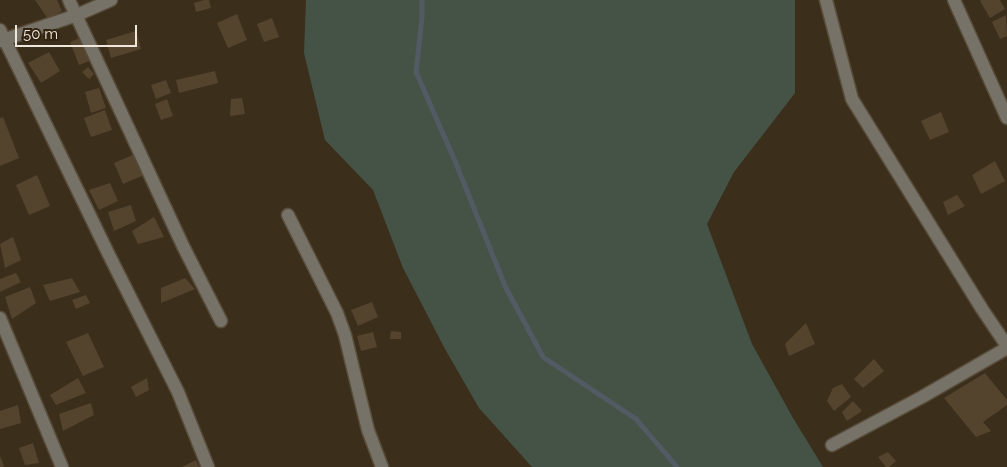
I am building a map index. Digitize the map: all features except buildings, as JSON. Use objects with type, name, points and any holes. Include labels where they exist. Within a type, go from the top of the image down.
[{"type":"street","points":[[69,0],[183,246],[221,320]]},
{"type":"street","points":[[111,0],[77,16],[2,37],[178,392],[208,467]]},
{"type":"street","points":[[826,0],[852,100],[982,310],[1007,347],[922,397],[832,445]]},
{"type":"street","points":[[954,0],[1007,118]]},
{"type":"street","points":[[288,214],[340,321],[368,430],[382,467]]},
{"type":"street","points":[[0,318],[62,467]]},
{"type":"green space","points":[[306,0],[795,0],[795,93],[734,172],[707,224],[752,344],[823,467],[532,467],[479,408],[445,349],[403,268],[373,190],[325,140],[304,53]]},
{"type":"waterway","points":[[422,0],[416,72],[455,161],[505,286],[543,357],[636,419],[677,467]]}]
